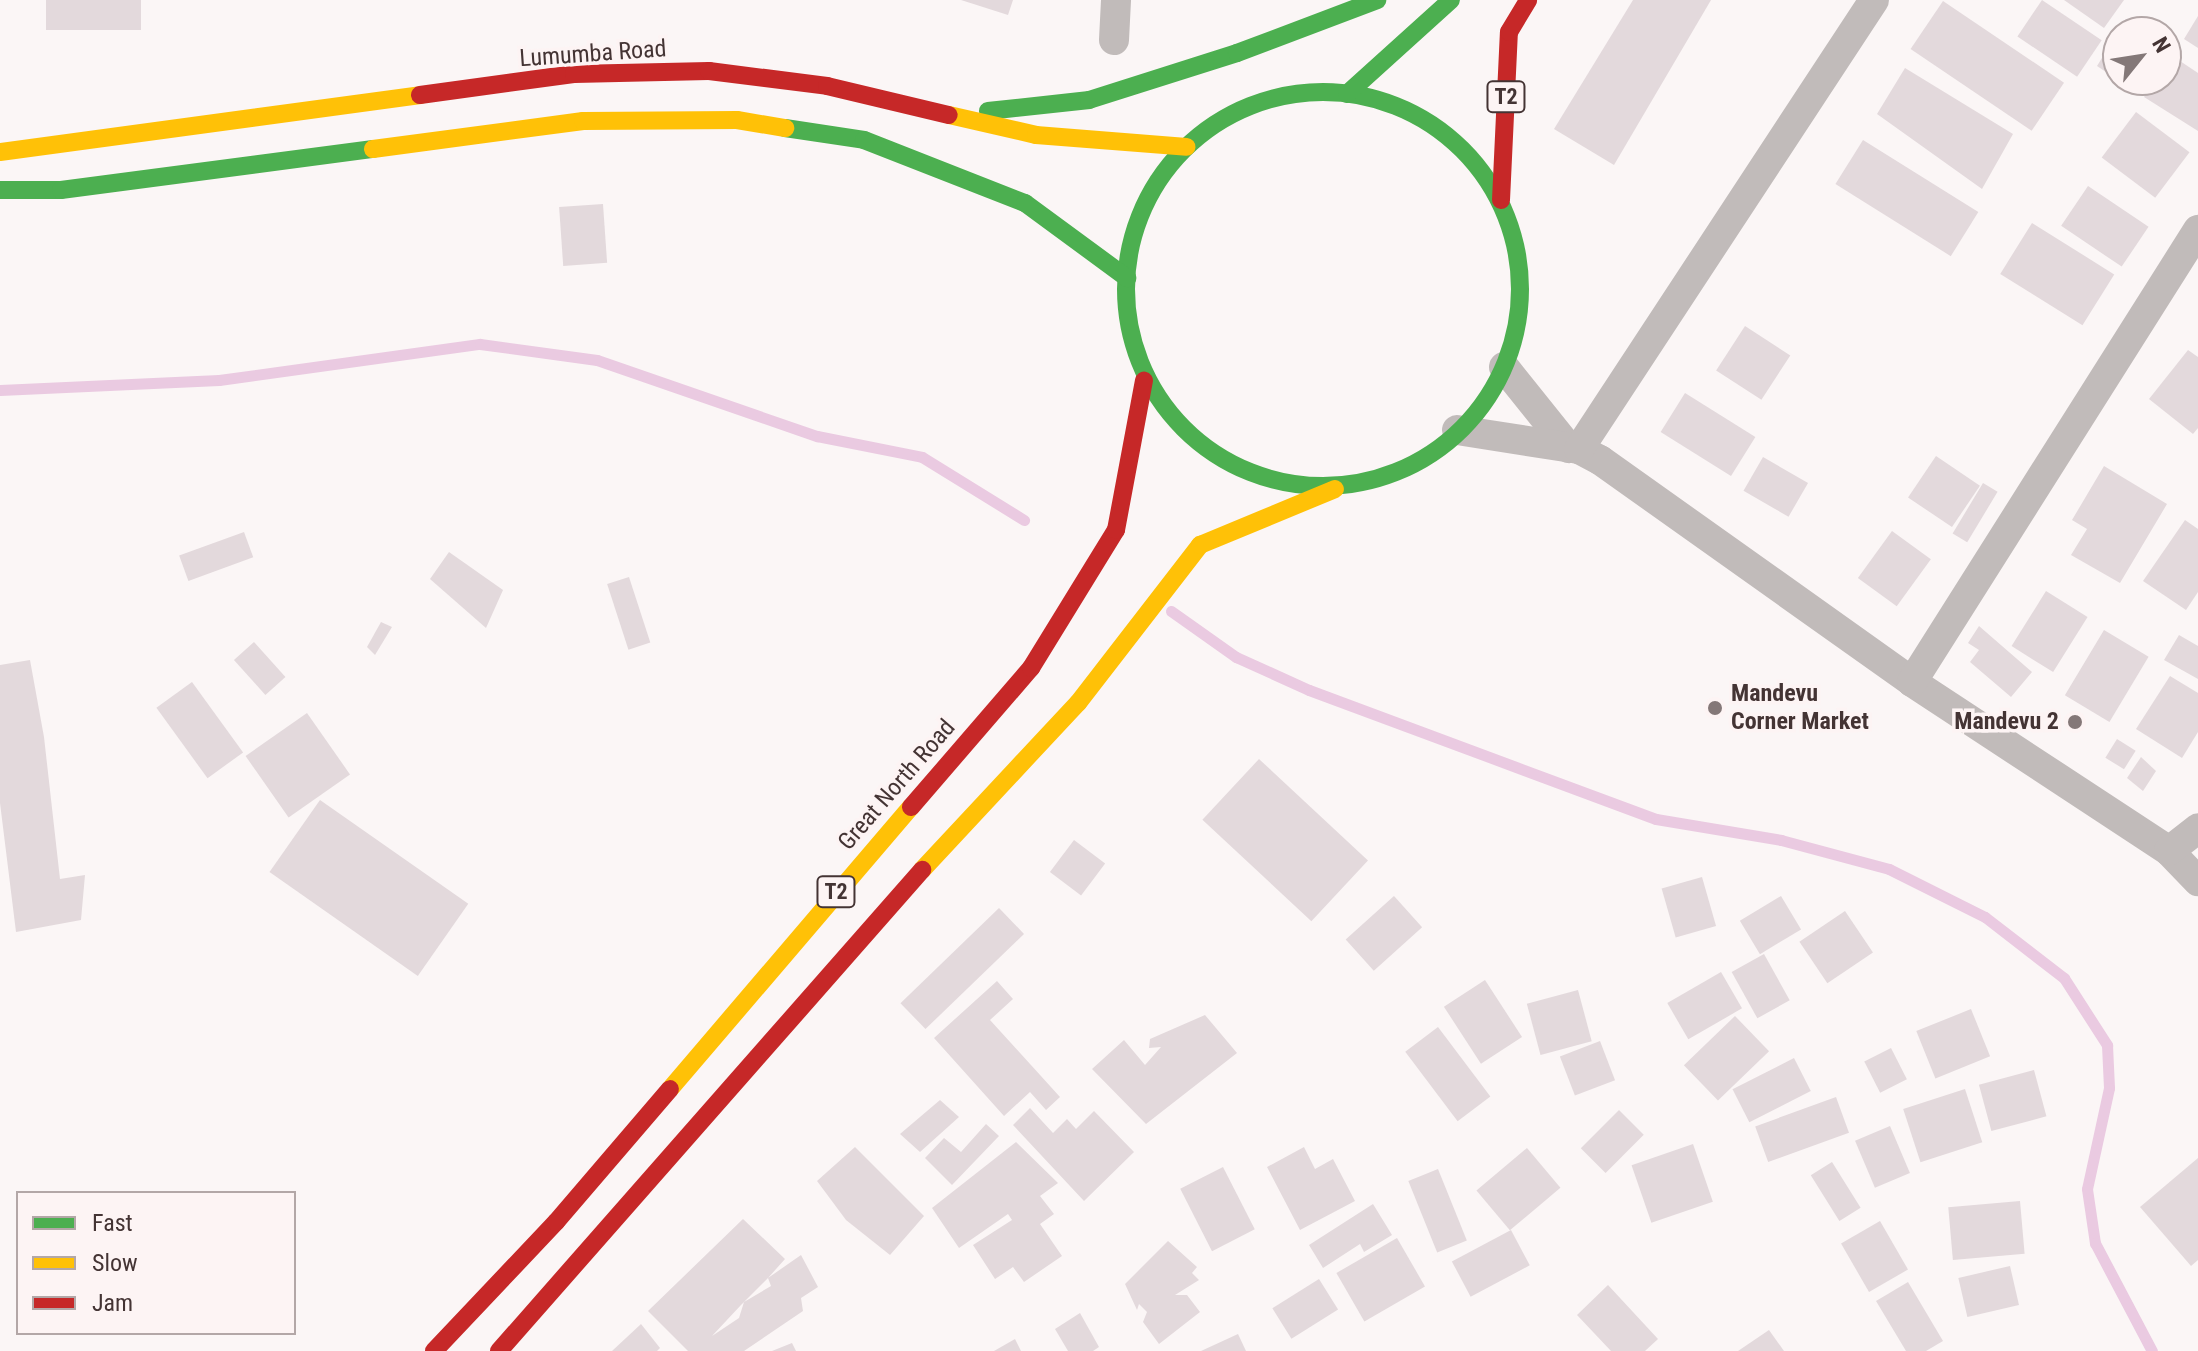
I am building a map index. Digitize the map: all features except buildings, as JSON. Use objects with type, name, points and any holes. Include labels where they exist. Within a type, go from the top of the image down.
[{"type":"main road","points":[[954,114],[1089,100],[1237,53],[1377,0]]},
{"type":"main road","points":[[1347,94],[1451,0]]},
{"type":"main road","name":"T2","points":[[1501,200],[1509,32],[1528,0]]},
{"type":"main road","name":"Lumumba Road","points":[[0,152],[574,74],[709,71],[827,86],[1036,135],[1187,147]]},
{"type":"main road","points":[[1304,93],[1347,94],[1400,108],[1438,127],[1463,148],[1501,200],[1520,270],[1518,319],[1504,367],[1477,412],[1415,460],[1340,487],[1294,485],[1249,473],[1205,450],[1171,419],[1144,381],[1127,331],[1127,278],[1140,217],[1160,179],[1187,147],[1221,120],[1261,102],[1304,93]]},
{"type":"main road","points":[[0,190],[61,190],[583,121],[737,120],[864,140],[936,164],[1025,203],[1127,278]]},
{"type":"main road","name":"Great North Road","points":[[434,1351],[556,1222],[1031,668],[1116,530],[1144,381]]},
{"type":"main road","name":"T2","points":[[499,1351],[936,854],[1078,703],[1200,545],[1340,487]]},
{"type":"street","points":[[1114,40],[1116,0]]},
{"type":"street","points":[[1574,449],[1874,0]]},
{"type":"street","points":[[1912,682],[2198,230]]},
{"type":"street","points":[[1504,367],[1574,449],[1912,682],[2169,851],[2198,881]]},
{"type":"street","points":[[1457,430],[1574,449]]},
{"type":"street","points":[[2169,851],[2198,828]]},
{"type":"waterway","points":[[0,390],[219,380],[480,344],[597,360],[817,436],[922,457],[1024,520]]},
{"type":"waterway","points":[[1171,611],[1236,657],[1309,690],[1656,819],[1781,840],[1889,869],[1985,917],[2064,978],[2107,1045],[2109,1088],[2087,1189],[2095,1243],[2152,1351]]},
{"type":"traffic: fast","points":[[988,111],[1089,100],[1237,53],[1377,0]]},
{"type":"traffic: fast","points":[[1347,94],[1451,0]]},
{"type":"traffic: fast","points":[[1323,92],[1361,96],[1398,107],[1433,125],[1462,150],[1487,179],[1505,214],[1516,251],[1520,289],[1516,327],[1505,364],[1487,399],[1462,428],[1433,453],[1398,471],[1361,482],[1323,486],[1285,482],[1248,471],[1213,453],[1184,428],[1159,399],[1141,364],[1130,327],[1126,289],[1130,251],[1141,214],[1159,179],[1184,150],[1213,125],[1248,107],[1285,96],[1323,92]]},
{"type":"traffic: fast","points":[[785,128],[864,140],[1025,203],[1127,278]]},
{"type":"traffic: fast","points":[[0,190],[61,190],[373,149]]},
{"type":"traffic: slow","points":[[0,152],[420,95]]},
{"type":"traffic: slow","points":[[949,115],[1036,135],[1187,147]]},
{"type":"traffic: slow","points":[[373,149],[583,121],[737,120],[785,128]]},
{"type":"traffic: slow","points":[[922,870],[1078,703],[1200,545],[1335,489]]},
{"type":"traffic: slow","points":[[670,1089],[911,807]]},
{"type":"traffic: jam","points":[[1501,200],[1509,32],[1528,0]]},
{"type":"traffic: jam","points":[[420,95],[574,74],[709,71],[827,86],[949,115]]},
{"type":"traffic: jam","points":[[911,807],[1031,668],[1116,530],[1144,381]]},
{"type":"traffic: jam","points":[[499,1351],[922,870]]},
{"type":"traffic: jam","points":[[434,1351],[556,1222],[670,1089]]},
{"type":"place","name":"Mandevu Corner Market","points":[[1715,708]]},
{"type":"place","name":"Mandevu 2","points":[[2075,722]]}]
